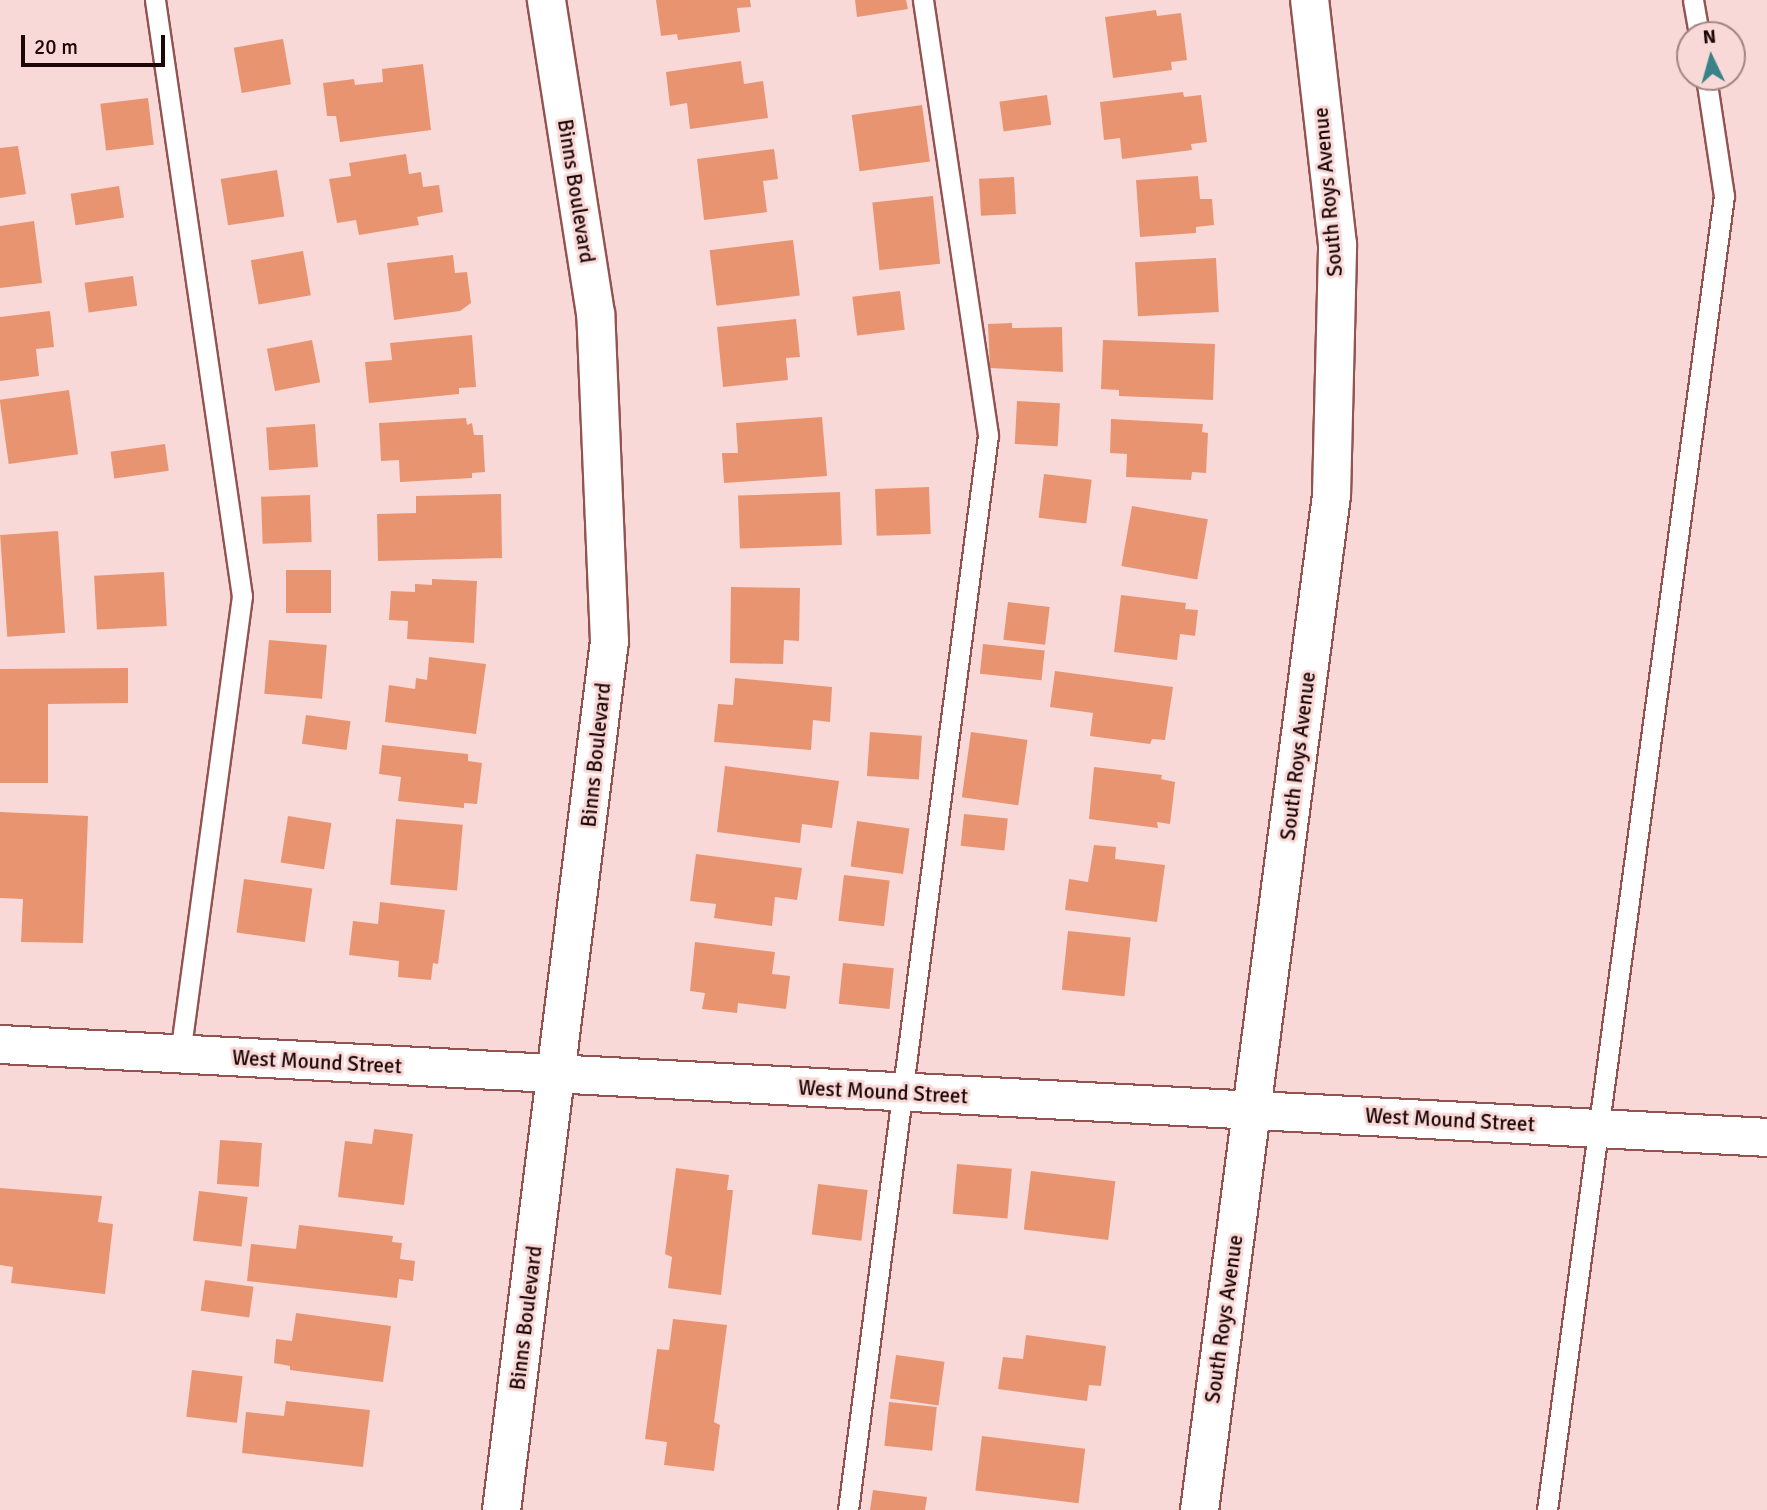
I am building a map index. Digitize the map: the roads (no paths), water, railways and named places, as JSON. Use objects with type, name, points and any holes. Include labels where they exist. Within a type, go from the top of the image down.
[{"type":"street","name":"Binns Boulevard","points":[[501,1510],[558,1075],[609,641],[610,572],[595,313],[545,0]]},
{"type":"street","name":"South Roys Avenue","points":[[1199,1510],[1253,1110],[1332,481],[1337,244],[1309,0]]},
{"type":"street","name":"West Mound Street","points":[[0,1044],[1767,1137]]},
{"type":"lane","points":[[155,0],[242,596],[180,1055]]},
{"type":"lane","points":[[848,1510],[988,435],[923,0]]},
{"type":"lane","points":[[1693,0],[1697,21]]},
{"type":"lane","points":[[1547,1510],[1724,196],[1708,91]]}]
